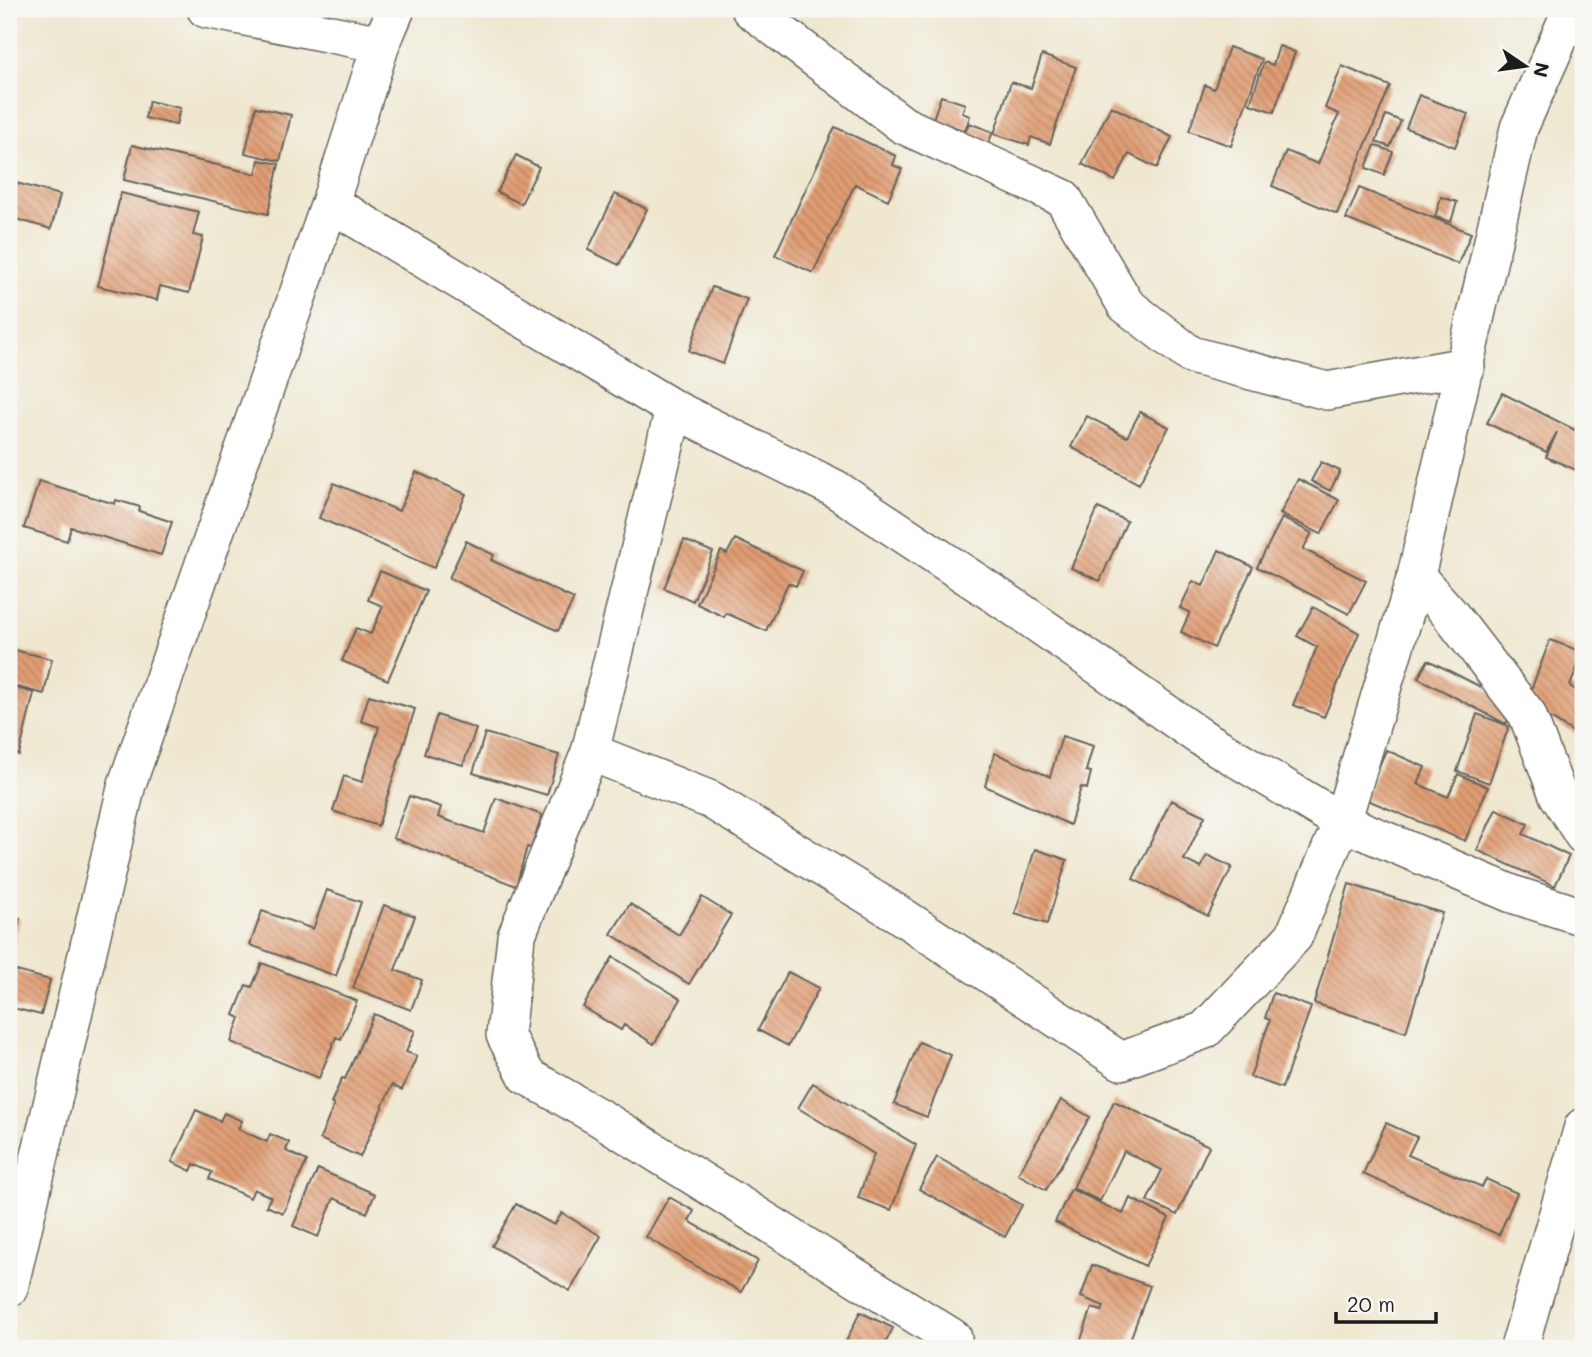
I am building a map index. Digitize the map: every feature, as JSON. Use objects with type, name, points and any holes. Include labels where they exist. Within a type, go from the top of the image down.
[{"type":"street","points":[[206,9],[382,44]]},
{"type":"street","points":[[9,1288],[127,785],[396,9]]},
{"type":"street","points":[[750,9],[903,125],[1063,198],[1126,305],[1191,355],[1327,391],[1466,366]]},
{"type":"street","points":[[590,752],[711,800],[900,915],[1121,1061],[1205,1030],[1294,936],[1342,822],[1416,576],[1519,128],[1572,9]]},
{"type":"street","points":[[330,203],[674,409],[834,488],[1011,605],[1199,736],[1342,822],[1512,894],[1583,917]]},
{"type":"street","points":[[674,409],[590,752],[516,937],[505,1035],[527,1076],[613,1126],[953,1338]]},
{"type":"street","points":[[1416,576],[1449,613],[1527,714],[1559,795],[1583,835]]},
{"type":"street","points":[[1519,1348],[1583,1127]]},
{"type":"building","points":[[1279,46],[1295,52],[1274,112],[1250,104],[1264,62],[1273,65]]},
{"type":"building","points":[[1229,47],[1262,59],[1231,146],[1189,131],[1205,85],[1214,89]]},
{"type":"building","points":[[1042,55],[1076,67],[1050,144],[1031,137],[1029,145],[994,134],[1011,82],[1031,88]]},
{"type":"building","points":[[1342,66],[1390,86],[1337,214],[1272,186],[1286,151],[1318,164],[1339,114],[1325,108]]},
{"type":"building","points":[[1419,95],[1468,114],[1455,147],[1406,128]]},
{"type":"building","points":[[941,96],[965,104],[962,113],[970,116],[965,131],[933,119]]},
{"type":"building","points":[[149,101],[180,108],[176,125],[145,118]]},
{"type":"building","points":[[1111,106],[1172,137],[1157,168],[1129,154],[1115,181],[1082,164]]},
{"type":"building","points":[[256,107],[291,115],[280,161],[245,153]]},
{"type":"building","points":[[1386,115],[1401,121],[1390,147],[1376,142]]},
{"type":"building","points":[[969,123],[993,132],[988,144],[964,135]]},
{"type":"building","points":[[835,127],[896,156],[893,165],[902,169],[888,200],[855,184],[813,273],[775,255]]},
{"type":"building","points":[[132,145],[256,174],[259,160],[279,164],[268,214],[124,180]]},
{"type":"building","points":[[1375,145],[1393,152],[1384,175],[1366,168]]},
{"type":"building","points":[[516,155],[539,167],[521,204],[497,192]]},
{"type":"building","points":[[9,181],[60,195],[51,229],[9,217]]},
{"type":"building","points":[[1359,188],[1471,233],[1458,264],[1346,219]]},
{"type":"building","points":[[121,193],[199,212],[193,235],[203,237],[189,293],[160,286],[157,300],[98,286]]},
{"type":"building","points":[[615,194],[647,209],[619,265],[588,250]]},
{"type":"building","points":[[1441,197],[1457,202],[1451,222],[1435,217]]},
{"type":"building","points":[[712,287],[747,299],[723,364],[689,351]]},
{"type":"building","points":[[1502,393],[1575,430],[1583,410],[1583,473],[1546,457],[1557,432],[1546,452],[1487,423]]},
{"type":"building","points":[[1140,412],[1169,427],[1139,484],[1071,447],[1087,416],[1127,437]]},
{"type":"building","points":[[1321,462],[1340,471],[1330,491],[1311,481]]},
{"type":"building","points":[[416,472],[466,494],[434,568],[319,518],[334,483],[399,511]]},
{"type":"building","points":[[1298,479],[1339,500],[1321,534],[1280,514]]},
{"type":"building","points":[[39,481],[115,504],[116,500],[140,507],[139,511],[172,522],[161,555],[71,527],[67,541],[24,528]]},
{"type":"building","points":[[1098,508],[1127,521],[1100,581],[1071,568]]},
{"type":"building","points":[[1282,518],[1312,533],[1303,549],[1366,581],[1349,614],[1257,567]]},
{"type":"building","points":[[735,539],[803,571],[796,586],[788,583],[766,631],[726,613],[724,617],[697,604],[721,551],[727,554]]},
{"type":"building","points":[[684,540],[713,552],[693,601],[664,588]]},
{"type":"building","points":[[466,541],[494,555],[491,560],[574,599],[558,631],[449,578]]},
{"type":"building","points":[[1219,550],[1253,567],[1214,648],[1181,632],[1190,612],[1180,608],[1193,581],[1203,586]]},
{"type":"building","points":[[380,571],[426,591],[388,680],[342,661],[356,628],[371,634],[383,606],[368,600]]},
{"type":"building","points":[[1313,607],[1359,633],[1324,717],[1293,705],[1317,647],[1297,636]]},
{"type":"building","points":[[1550,640],[1583,652],[1570,686],[1583,695],[1583,738],[1526,703]]},
{"type":"building","points":[[10,649],[52,659],[44,694],[9,685]]},
{"type":"building","points":[[1428,660],[1516,705],[1506,724],[1418,678]]},
{"type":"building","points":[[9,686],[34,693],[19,755],[9,752]]},
{"type":"building","points":[[369,695],[415,709],[378,826],[333,811],[344,776],[362,782],[379,727],[361,721]]},
{"type":"building","points":[[1477,714],[1509,726],[1489,783],[1457,771]]},
{"type":"building","points":[[437,715],[476,729],[463,765],[424,754]]},
{"type":"building","points":[[485,733],[559,755],[547,795],[473,773]]},
{"type":"building","points":[[1062,736],[1093,746],[1086,771],[1091,772],[1087,789],[1081,787],[1070,825],[985,786],[995,753],[1050,777]]},
{"type":"building","points":[[1386,750],[1425,767],[1418,784],[1448,797],[1458,774],[1488,787],[1465,841],[1365,799]]},
{"type":"building","points":[[409,796],[441,807],[438,817],[484,833],[496,798],[542,815],[531,848],[527,847],[516,886],[393,838]]},
{"type":"building","points":[[1171,800],[1205,816],[1184,860],[1201,868],[1207,855],[1232,867],[1208,916],[1133,879]]},
{"type":"building","points":[[1496,809],[1528,824],[1523,834],[1569,856],[1555,886],[1477,850]]},
{"type":"building","points":[[1035,849],[1067,860],[1047,924],[1015,914]]},
{"type":"building","points":[[1349,884],[1442,913],[1406,1032],[1314,1003]]},
{"type":"building","points":[[327,890],[361,902],[336,976],[250,945],[262,911],[313,929]]},
{"type":"building","points":[[702,897],[731,915],[689,984],[611,934],[630,904],[679,935]]},
{"type":"building","points":[[384,905],[415,916],[395,970],[422,980],[411,1010],[353,988]]},
{"type":"building","points":[[9,916],[20,919],[12,949],[9,948]]},
{"type":"building","points":[[613,957],[681,999],[654,1044],[624,1025],[621,1030],[583,1007]]},
{"type":"building","points":[[262,963],[357,1001],[341,1039],[336,1037],[319,1078],[231,1042],[240,1018],[234,1015],[246,985],[252,987]]},
{"type":"building","points":[[9,969],[50,980],[41,1015],[9,1007]]},
{"type":"building","points":[[788,972],[819,988],[788,1046],[758,1030]]},
{"type":"building","points":[[1273,993],[1311,1007],[1282,1088],[1250,1077],[1270,1020],[1265,1018]]},
{"type":"building","points":[[374,1014],[415,1031],[406,1052],[417,1056],[402,1090],[392,1085],[360,1157],[320,1139],[334,1105],[331,1103],[342,1078],[345,1079]]},
{"type":"building","points":[[919,1042],[951,1055],[927,1117],[894,1104]]},
{"type":"building","points":[[813,1083],[916,1145],[891,1210],[858,1198],[874,1154],[798,1108]]},
{"type":"building","points":[[1061,1100],[1090,1117],[1046,1190],[1018,1174]]},
{"type":"building","points":[[1114,1101],[1209,1146],[1177,1215],[1147,1201],[1162,1170],[1124,1151],[1100,1201],[1073,1188]]},
{"type":"building","points":[[196,1110],[220,1121],[224,1113],[242,1121],[238,1129],[267,1142],[270,1134],[289,1142],[286,1151],[307,1161],[283,1213],[266,1206],[271,1197],[254,1189],[250,1198],[209,1179],[212,1172],[194,1164],[191,1171],[172,1162]]},
{"type":"building","points":[[1386,1123],[1417,1137],[1408,1155],[1482,1187],[1486,1179],[1517,1193],[1499,1235],[1363,1174]]},
{"type":"building","points":[[937,1157],[1022,1205],[1005,1237],[919,1189]]},
{"type":"building","points":[[318,1169],[375,1194],[367,1213],[334,1198],[318,1237],[293,1226]]},
{"type":"building","points":[[1071,1189],[1123,1214],[1130,1198],[1169,1218],[1145,1266],[1055,1222]]},
{"type":"building","points":[[669,1197],[694,1211],[689,1221],[758,1261],[741,1292],[646,1237]]},
{"type":"building","points":[[516,1204],[554,1225],[562,1213],[601,1236],[570,1291],[492,1246]]},
{"type":"building","points":[[1092,1265],[1150,1286],[1127,1348],[1078,1348],[1092,1308],[1102,1311],[1104,1306],[1081,1297]]},
{"type":"building","points":[[860,1312],[893,1328],[883,1348],[843,1348]]}]
